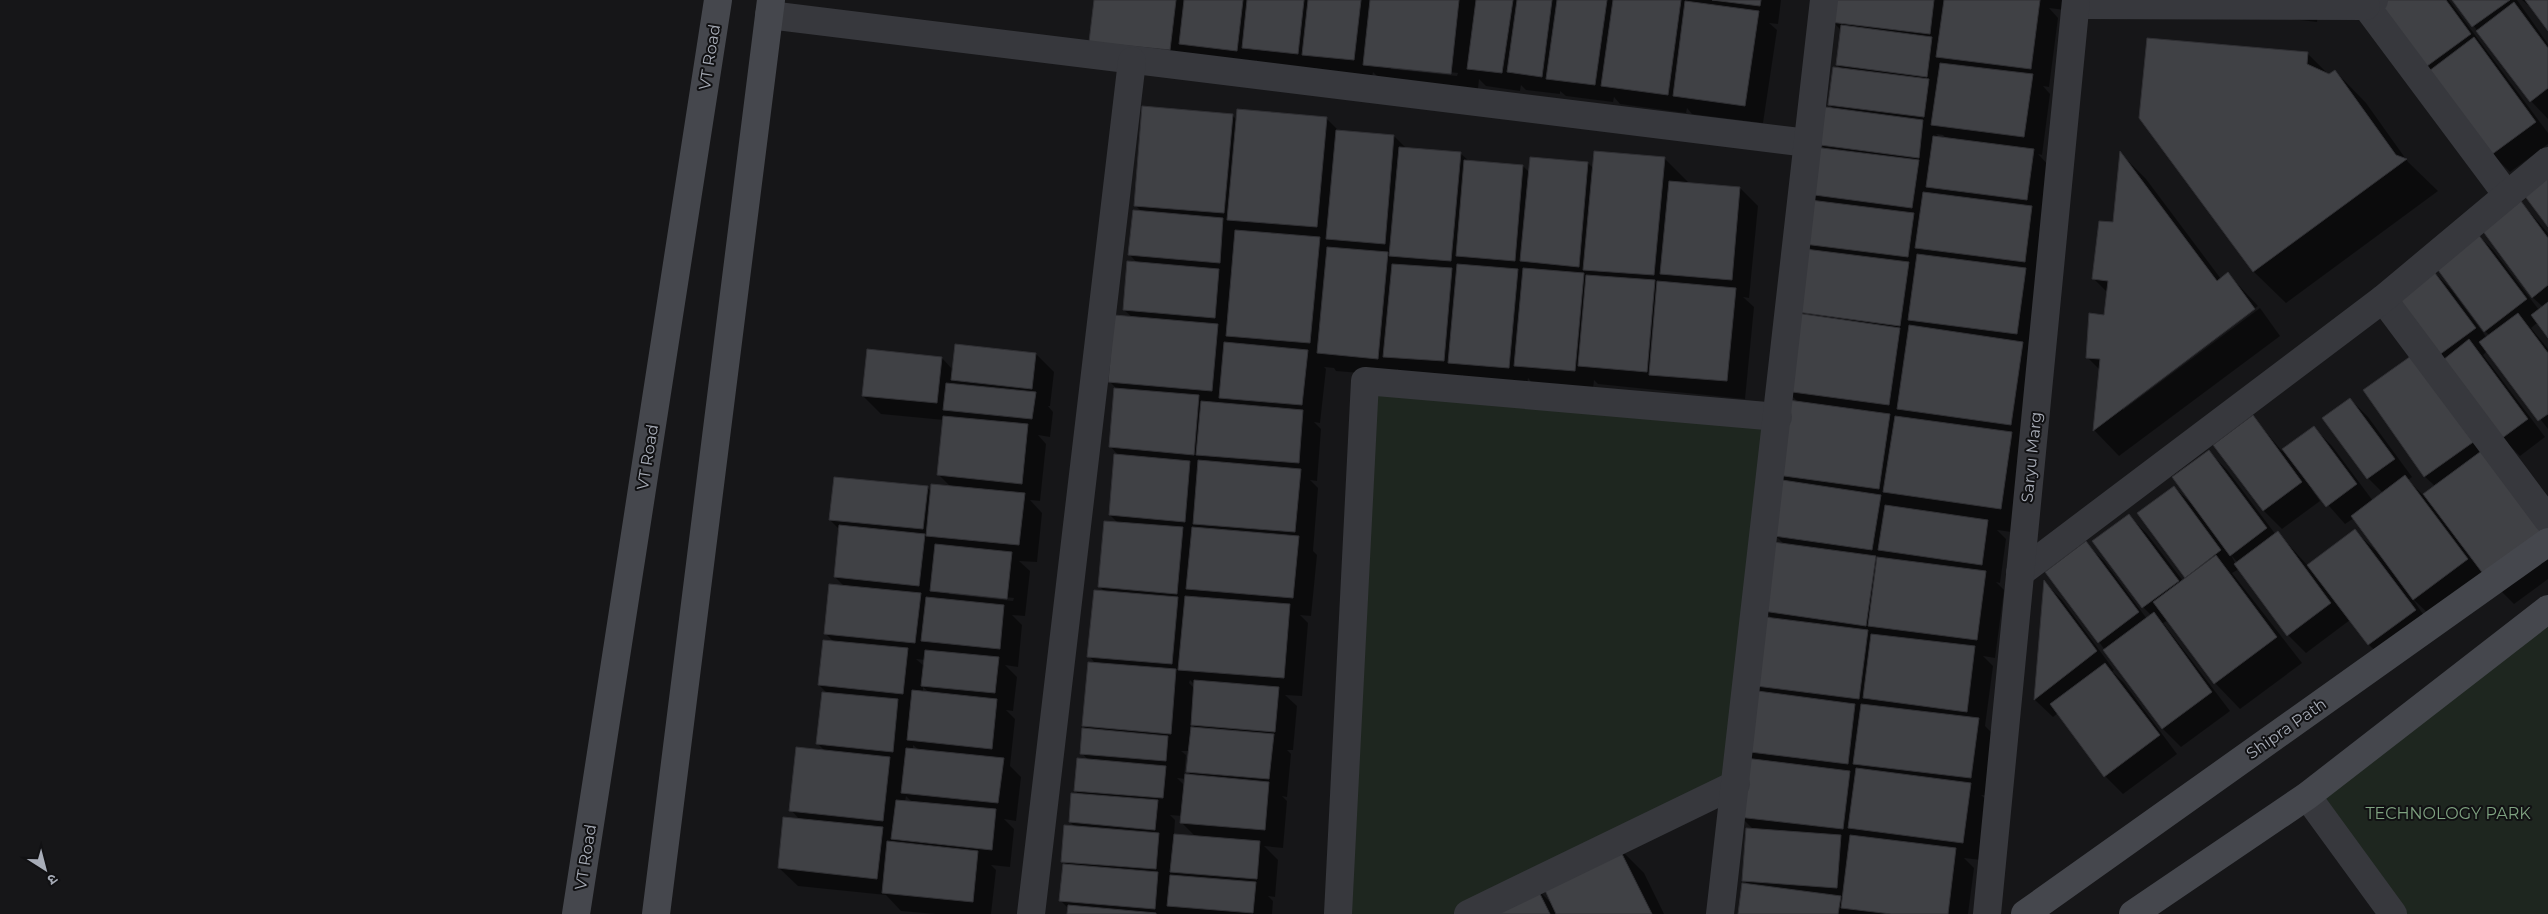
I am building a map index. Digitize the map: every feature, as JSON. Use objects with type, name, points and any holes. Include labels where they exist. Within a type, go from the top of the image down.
[{"type":"street","name":"VT Road","points":[[576,914],[718,0]]},
{"type":"street","points":[[1720,914],[1824,0]]},
{"type":"street","points":[[2076,3],[2356,3],[2507,195]]},
{"type":"street","name":"Saryu Marg","points":[[1987,914],[2076,3]]},
{"type":"street","points":[[656,914],[770,7],[1132,61],[1808,143]]},
{"type":"street","points":[[1031,914],[1132,61]]},
{"type":"street","points":[[2020,573],[2383,299],[2548,161]]},
{"type":"street","points":[[2383,299],[2548,520]]},
{"type":"street","points":[[1338,914],[1365,382],[1778,417]]},
{"type":"street","name":"Shipra Path","points":[[2024,914],[2548,542]]},
{"type":"street","points":[[2133,914],[2307,796],[2548,609]]},
{"type":"street","points":[[1468,914],[1736,784]]},
{"type":"street","points":[[2307,796],[2393,914]]},
{"type":"green space","points":[[1365,381],[1778,417],[1736,784],[1468,914],[1338,914]]},
{"type":"green space","name":"TECHNOLOGY PARK","points":[[2548,609],[2548,914],[2394,914],[2307,796]]},
{"type":"building","points":[[1094,0],[1176,0],[1170,50],[1089,42]]},
{"type":"building","points":[[1184,0],[1243,0],[1237,51],[1179,44]]},
{"type":"building","points":[[1247,0],[1304,0],[1298,54],[1242,48]]},
{"type":"building","points":[[1308,0],[1361,0],[1354,60],[1302,55]]},
{"type":"building","points":[[1370,0],[1459,0],[1451,74],[1363,65]]},
{"type":"building","points":[[1476,0],[1513,0],[1502,73],[1467,69]]},
{"type":"building","points":[[1517,0],[1552,0],[1542,77],[1507,72]]},
{"type":"building","points":[[1557,0],[1607,0],[1595,85],[1546,79]]},
{"type":"building","points":[[1613,0],[1681,0],[1668,95],[1601,86]]},
{"type":"building","points":[[1712,0],[1761,0],[1760,6]]},
{"type":"building","points":[[1833,0],[1934,0],[1930,34],[1830,22]]},
{"type":"building","points":[[1944,0],[2040,0],[2031,69],[1936,57]]},
{"type":"building","points":[[2388,0],[2446,0],[2471,34],[2423,69],[2377,8]]},
{"type":"building","points":[[2452,0],[2510,0],[2472,27]]},
{"type":"building","points":[[2525,0],[2548,0],[2548,31]]},
{"type":"building","points":[[1685,1],[1759,11],[1745,106],[1673,96]]},
{"type":"building","points":[[2514,2],[2548,48],[2548,88],[2530,102],[2476,31]]},
{"type":"building","points":[[1841,25],[1932,37],[1927,77],[1836,65]]},
{"type":"building","points":[[2474,37],[2536,122],[2491,155],[2429,71]]},
{"type":"building","points":[[2147,38],[2308,52],[2307,64],[2329,74],[2335,70],[2396,155],[2407,159],[2253,272],[2139,118]]},
{"type":"building","points":[[1940,63],[2033,74],[2024,137],[1931,125]]},
{"type":"building","points":[[1833,67],[1929,79],[1924,117],[1828,105]]},
{"type":"building","points":[[1142,106],[1233,114],[1224,213],[1134,206]]},
{"type":"building","points":[[1825,107],[1923,120],[1919,158],[1820,145]]},
{"type":"building","points":[[1237,109],[1327,117],[1317,227],[1227,220]]},
{"type":"building","points":[[1336,130],[1394,135],[1385,244],[1326,239]]},
{"type":"building","points":[[1933,136],[2034,149],[2027,200],[1926,187]]},
{"type":"building","points":[[1399,147],[1461,152],[1451,261],[1389,256]]},
{"type":"building","points":[[1814,147],[1919,160],[1912,208],[1807,194]]},
{"type":"building","points":[[1594,151],[1665,157],[1654,275],[1583,270]]},
{"type":"building","points":[[2120,151],[2217,281],[2228,272],[2255,309],[2093,431],[2100,359],[2086,358],[2089,313],[2104,315],[2108,281],[2092,279],[2099,221],[2113,222]]},
{"type":"building","points":[[1530,157],[1588,162],[1579,267],[1520,261]]},
{"type":"building","points":[[1464,160],[1523,165],[1515,261],[1456,256]]},
{"type":"building","points":[[2548,178],[2548,227],[2524,195]]},
{"type":"building","points":[[1669,181],[1740,187],[1732,280],[1660,274]]},
{"type":"building","points":[[1923,192],[2032,206],[2025,262],[1915,248]]},
{"type":"building","points":[[2518,197],[2548,238],[2548,285],[2532,298],[2479,226]]},
{"type":"building","points":[[1810,200],[1914,213],[1908,257],[1804,244]]},
{"type":"building","points":[[1133,210],[1223,218],[1220,263],[1128,255]]},
{"type":"building","points":[[1235,230],[1320,237],[1310,343],[1226,336]]},
{"type":"building","points":[[2475,230],[2527,299],[2484,332],[2432,262]]},
{"type":"building","points":[[1327,247],[1388,252],[1378,359],[1317,353]]},
{"type":"building","points":[[1805,249],[1909,262],[1900,326],[1797,312]]},
{"type":"building","points":[[1917,254],[2026,268],[2017,334],[1908,320]]},
{"type":"building","points":[[1127,261],[1219,269],[1215,318],[1123,310]]},
{"type":"building","points":[[1392,264],[1452,268],[1444,361],[1383,357]]},
{"type":"building","points":[[1457,264],[1518,269],[1509,368],[1448,363]]},
{"type":"building","points":[[1523,268],[1584,273],[1575,371],[1514,366]]},
{"type":"building","points":[[2432,269],[2476,328],[2435,358],[2391,299]]},
{"type":"building","points":[[1586,275],[1655,280],[1647,372],[1578,366]]},
{"type":"building","points":[[1657,281],[1736,288],[1727,381],[1649,375]]},
{"type":"building","points":[[2548,302],[2548,338],[2531,315]]},
{"type":"building","points":[[1796,313],[1900,328],[1889,405],[1785,391]]},
{"type":"building","points":[[2518,313],[2548,353],[2548,414],[2538,421],[2479,342]]},
{"type":"building","points":[[1114,315],[1218,324],[1212,391],[1108,382]]},
{"type":"building","points":[[1909,325],[2023,342],[2011,425],[1897,409]]},
{"type":"building","points":[[2469,339],[2528,419],[2501,439],[2443,360]]},
{"type":"building","points":[[1224,342],[1308,350],[1302,405],[1219,398]]},
{"type":"building","points":[[955,344],[1036,353],[1032,389],[951,380]]},
{"type":"building","points":[[867,349],[942,357],[937,403],[862,396]]},
{"type":"building","points":[[2418,351],[2479,438],[2424,477],[2363,390]]},
{"type":"building","points":[[946,383],[1036,392],[1032,419],[943,410]]},
{"type":"building","points":[[1114,388],[1199,395],[1194,455],[1109,447]]},
{"type":"building","points":[[2350,398],[2395,459],[2367,479],[2322,418]]},
{"type":"building","points":[[1788,400],[1890,414],[1879,489],[1777,475]]},
{"type":"building","points":[[1201,401],[1303,410],[1299,463],[1196,455]]},
{"type":"building","points":[[2253,415],[2302,482],[2263,511],[2213,445]]},
{"type":"building","points":[[943,416],[1028,424],[1022,484],[937,475]]},
{"type":"building","points":[[1895,416],[2012,432],[2001,509],[1883,492]]},
{"type":"building","points":[[2314,426],[2357,484],[2326,507],[2282,449]]},
{"type":"building","points":[[2484,449],[2548,534],[2487,579],[2423,494]]},
{"type":"building","points":[[2209,450],[2267,528],[2230,556],[2172,477]]},
{"type":"building","points":[[1114,454],[1190,461],[1185,522],[1109,515]]},
{"type":"building","points":[[1198,460],[1301,469],[1295,532],[1193,524]]},
{"type":"building","points":[[2405,475],[2468,559],[2413,600],[2351,516]]},
{"type":"building","points":[[834,477],[928,486],[923,529],[829,520]]},
{"type":"building","points":[[1782,480],[1881,495],[1872,550],[1774,536]]},
{"type":"building","points":[[931,484],[1025,493],[1019,545],[926,536]]},
{"type":"building","points":[[2174,486],[2221,550],[2185,578],[2137,513]]},
{"type":"building","points":[[1885,505],[1988,520],[1982,565],[1878,550]]},
{"type":"building","points":[[2129,514],[2179,581],[2142,608],[2092,541]]},
{"type":"building","points":[[1104,521],[1183,527],[1177,594],[1098,587]]},
{"type":"building","points":[[839,525],[925,534],[919,586],[834,577]]},
{"type":"building","points":[[1192,527],[1299,536],[1293,598],[1186,589]]},
{"type":"building","points":[[2355,529],[2416,610],[2368,645],[2307,565]]},
{"type":"building","points":[[2278,531],[2331,603],[2287,636],[2234,564]]},
{"type":"building","points":[[2086,541],[2139,612],[2098,643],[2045,572]]},
{"type":"building","points":[[1773,542],[1876,556],[1866,626],[1763,611]]},
{"type":"building","points":[[935,544],[1012,552],[1007,599],[930,591]]},
{"type":"building","points":[[2216,555],[2277,637],[2214,684],[2153,602]]},
{"type":"building","points":[[1877,557],[1986,571],[1977,640],[1868,626]]},
{"type":"building","points":[[2044,580],[2097,651],[2034,700]]},
{"type":"building","points":[[829,584],[921,593],[915,643],[824,634]]},
{"type":"building","points":[[1094,590],[1178,597],[1172,664],[1087,657]]},
{"type":"building","points":[[1185,596],[1290,604],[1284,678],[1178,670]]},
{"type":"building","points":[[926,597],[1004,605],[1000,649],[921,641]]},
{"type":"building","points":[[2154,612],[2212,692],[2162,729],[2103,650]]},
{"type":"building","points":[[1757,616],[1868,630],[1859,699],[1748,685]]},
{"type":"building","points":[[1871,634],[1975,646],[1967,712],[1863,698]]},
{"type":"building","points":[[823,640],[908,648],[903,694],[818,685]]},
{"type":"building","points":[[925,650],[999,657],[995,693],[921,686]]},
{"type":"building","points":[[1088,662],[1176,669],[1171,734],[1082,726]]},
{"type":"building","points":[[2105,663],[2160,735],[2104,777],[2050,704]]},
{"type":"building","points":[[1194,680],[1279,687],[1275,732],[1191,725]]},
{"type":"building","points":[[912,690],[997,699],[992,749],[907,740]]},
{"type":"building","points":[[1750,690],[1855,704],[1848,764],[1742,751]]},
{"type":"building","points":[[822,692],[898,699],[893,752],[816,744]]},
{"type":"building","points":[[1861,704],[1979,718],[1971,778],[1853,764]]},
{"type":"building","points":[[1191,727],[1274,734],[1269,779],[1186,772]]},
{"type":"building","points":[[1082,728],[1168,736],[1166,761],[1080,754]]},
{"type":"building","points":[[796,747],[890,757],[883,821],[789,811]]},
{"type":"building","points":[[906,748],[1004,758],[998,803],[901,793]]},
{"type":"building","points":[[1077,758],[1166,766],[1163,798],[1074,791]]},
{"type":"building","points":[[1745,758],[1850,771],[1843,829],[1738,817]]},
{"type":"building","points":[[1856,768],[1971,783],[1963,843],[1848,828]]},
{"type":"building","points":[[1185,774],[1269,782],[1265,830],[1180,823]]},
{"type":"building","points":[[1071,793],[1158,800],[1155,830],[1069,822]]},
{"type":"building","points":[[896,800],[996,809],[992,850],[891,839]]},
{"type":"building","points":[[783,817],[883,827],[877,879],[778,868]]},
{"type":"building","points":[[1064,825],[1159,833],[1156,869],[1061,862]]},
{"type":"building","points":[[1746,828],[1841,835],[1837,888],[1742,881]]},
{"type":"building","points":[[1174,834],[1260,841],[1257,879],[1170,872]]},
{"type":"building","points":[[1850,835],[1956,848],[1948,914],[1891,914],[1841,908]]},
{"type":"building","points":[[887,841],[978,851],[973,902],[882,893]]},
{"type":"building","points":[[1618,846],[1652,914],[1556,914],[1542,884]]},
{"type":"building","points":[[1063,864],[1158,872],[1155,909],[1059,901]]},
{"type":"building","points":[[1170,875],[1256,882],[1253,913],[1167,906]]},
{"type":"building","points":[[1742,883],[1841,896],[1838,914],[1738,914]]},
{"type":"building","points":[[1536,886],[1550,914],[1480,914]]},
{"type":"building","points":[[1068,905],[1156,913],[1156,914],[1067,914]]}]
